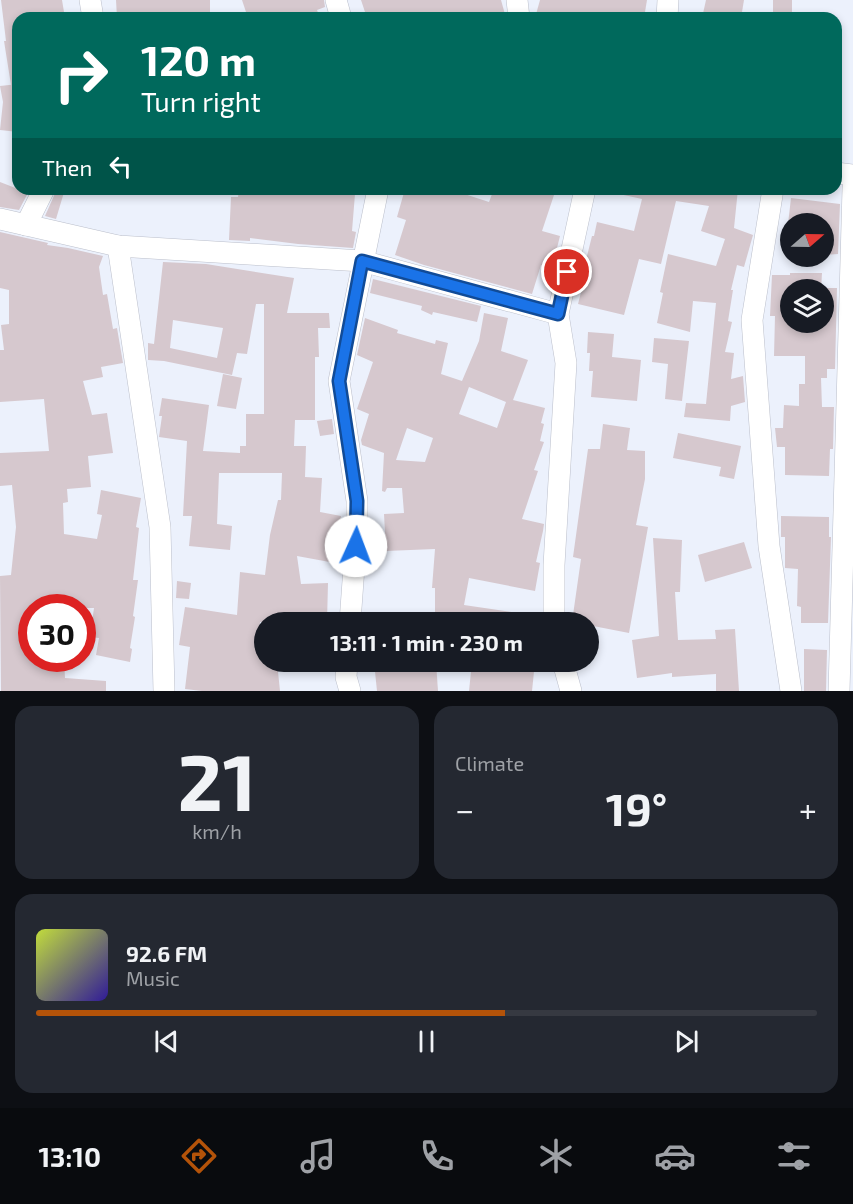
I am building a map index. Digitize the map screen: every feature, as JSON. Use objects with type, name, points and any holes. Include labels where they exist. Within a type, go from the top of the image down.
[{"type":"street","points":[[838,691],[853,188]]},
{"type":"street","points":[[26,225],[41,195]]},
{"type":"street","points":[[351,612],[357,501],[339,381],[377,195]]},
{"type":"street","points":[[554,612],[554,565],[566,363],[558,314],[584,195]]},
{"type":"street","points":[[772,195],[752,320],[769,546],[791,691]]},
{"type":"street","points":[[0,219],[118,246],[362,261],[558,314]]},
{"type":"street","points":[[118,246],[160,527],[164,691]]},
{"type":"street","points":[[346,672],[350,691]]},
{"type":"street","points":[[566,672],[571,691]]},
{"type":"building","points":[[1,0],[62,0],[64,12],[12,12],[11,85],[4,41],[6,41]]},
{"type":"building","points":[[116,0],[210,0],[210,12],[117,12]]},
{"type":"building","points":[[242,0],[324,0],[325,7],[317,10],[318,12],[246,12]]},
{"type":"building","points":[[361,0],[501,0],[504,12],[365,12]]},
{"type":"building","points":[[540,0],[647,0],[645,12],[537,12]]},
{"type":"building","points":[[706,0],[744,0],[742,12],[703,12]]},
{"type":"building","points":[[773,0],[792,0],[792,12],[773,12]]},
{"type":"building","points":[[12,85],[12,131],[0,130],[3,102],[0,86]]},
{"type":"building","points":[[0,182],[12,187],[12,195],[27,195],[19,210],[0,207]]},
{"type":"building","points":[[54,195],[63,195],[56,219],[45,216]]},
{"type":"building","points":[[238,195],[355,195],[352,231],[356,232],[353,248],[250,238],[250,241],[229,240],[231,197],[238,197]]},
{"type":"building","points":[[403,195],[467,195],[489,202],[492,195],[554,195],[542,231],[560,236],[552,268],[541,265],[532,294],[395,255],[406,220],[397,217]]},
{"type":"building","points":[[624,195],[737,195],[734,228],[753,235],[744,267],[737,265],[731,290],[733,290],[728,321],[732,322],[725,352],[734,353],[731,379],[743,376],[745,402],[731,406],[730,421],[684,417],[686,403],[706,404],[716,303],[693,301],[690,332],[657,323],[663,293],[660,292],[668,254],[716,266],[725,239],[701,231],[709,206],[676,201],[661,264],[639,259],[624,315],[578,304],[586,273],[583,272],[597,222],[634,231],[642,199]]},
{"type":"building","points":[[791,198],[840,204],[838,254],[834,254],[834,213],[789,213]]},
{"type":"building","points":[[0,232],[48,243],[47,245],[103,256],[99,267],[103,295],[107,294],[113,329],[117,328],[123,363],[101,367],[103,377],[83,381],[92,415],[107,413],[113,453],[88,456],[91,487],[67,489],[68,502],[63,503],[64,534],[97,539],[102,515],[97,514],[101,490],[141,498],[136,527],[139,528],[133,580],[138,580],[130,662],[96,655],[99,638],[96,638],[96,594],[18,594],[18,672],[65,672],[65,678],[106,681],[106,691],[1,691],[0,576],[11,575],[16,527],[12,485],[0,486],[0,453],[49,451],[44,399],[0,402],[0,350],[4,350],[1,325],[9,324],[9,290],[0,288]]},
{"type":"building","points":[[163,262],[206,264],[294,278],[287,313],[329,313],[330,328],[318,328],[319,357],[315,357],[315,420],[295,420],[294,446],[306,446],[305,477],[322,478],[320,512],[341,516],[335,563],[297,556],[301,584],[328,583],[327,612],[254,612],[254,672],[278,672],[280,691],[185,689],[190,647],[179,645],[185,607],[237,615],[240,572],[265,575],[270,535],[278,500],[281,500],[282,473],[219,473],[217,524],[232,526],[230,550],[189,546],[192,516],[183,516],[187,441],[159,437],[162,398],[209,405],[203,451],[240,453],[240,446],[246,446],[246,414],[264,414],[264,304],[256,304],[247,354],[237,353],[232,375],[164,361],[148,360],[148,343],[154,344]],"holes":[[[173,320],[223,328],[217,358],[170,348]]]},
{"type":"building","points":[[790,273],[822,273],[822,279],[780,279],[780,333],[834,333],[834,288],[837,288],[835,369],[827,369],[827,378],[821,378],[822,407],[834,407],[833,449],[830,449],[829,476],[785,475],[785,447],[777,447],[775,428],[783,428],[784,405],[799,406],[799,384],[805,384],[805,356],[774,356],[775,316],[770,316],[772,275],[790,275]]},
{"type":"building","points":[[373,279],[481,306],[477,322],[433,312],[432,315],[421,310],[422,306],[370,293]]},
{"type":"building","points":[[484,313],[508,318],[501,351],[528,360],[513,400],[545,408],[540,441],[544,442],[534,470],[538,471],[522,519],[544,524],[536,562],[540,563],[535,591],[469,578],[464,605],[512,612],[435,612],[435,588],[432,588],[435,549],[386,551],[384,514],[404,513],[402,488],[387,488],[385,492],[382,491],[384,453],[362,445],[361,440],[369,414],[357,409],[373,362],[357,355],[365,318],[398,330],[397,333],[435,344],[436,340],[448,343],[441,374],[462,381],[479,341]],"holes":[[[469,387],[506,402],[497,428],[459,414]],[[407,428],[433,438],[425,462],[396,460]]]},
{"type":"building","points":[[588,332],[614,334],[612,357],[641,360],[637,401],[591,397],[593,371],[589,371]]},
{"type":"building","points":[[654,338],[689,341],[682,401],[665,399],[668,364],[652,362]]},
{"type":"building","points":[[223,374],[242,378],[236,409],[217,406]]},
{"type":"building","points":[[332,419],[334,434],[320,436],[317,421]]},
{"type":"building","points":[[603,424],[630,428],[627,450],[645,451],[645,479],[636,525],[648,527],[629,633],[599,627],[599,612],[573,612],[581,559],[573,557],[588,449],[600,449]]},
{"type":"building","points":[[678,433],[741,446],[734,479],[719,476],[721,467],[673,458]]},
{"type":"building","points":[[781,516],[829,517],[829,537],[831,537],[828,623],[801,623],[801,607],[797,606],[798,569],[785,568],[785,537],[781,537]]},
{"type":"building","points":[[653,538],[682,540],[680,592],[675,592],[678,640],[716,639],[715,630],[735,629],[739,691],[716,691],[716,674],[672,677],[672,673],[637,678],[632,640],[659,636]]},
{"type":"building","points":[[744,542],[752,568],[705,582],[698,555]]},
{"type":"building","points":[[177,581],[191,583],[189,599],[176,598]]},
{"type":"building","points":[[804,649],[827,650],[826,691],[804,691]]},
{"type":"building","points":[[375,672],[437,672],[438,691],[377,691]]},
{"type":"building","points":[[471,672],[534,672],[532,691],[469,691]]},
{"type":"route","points":[[356,546],[357,501],[339,381],[362,261],[558,314],[567,272]]}]
